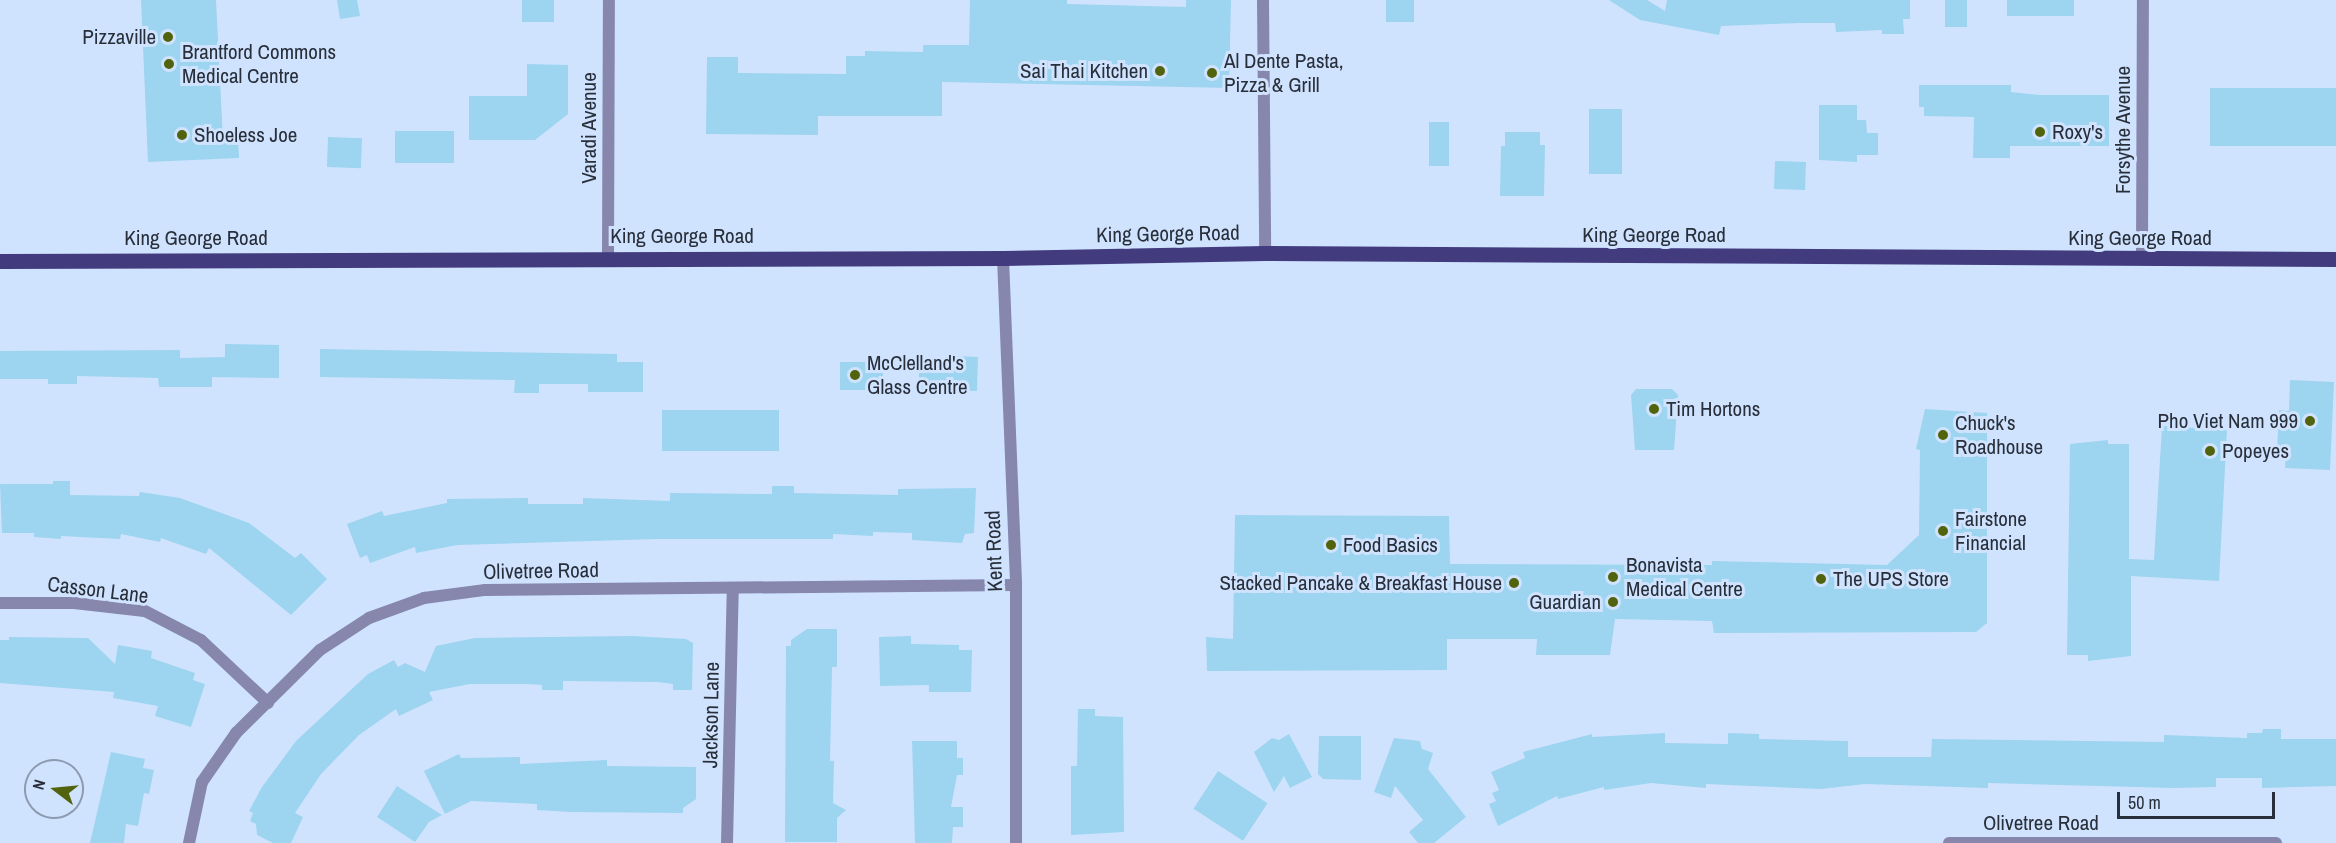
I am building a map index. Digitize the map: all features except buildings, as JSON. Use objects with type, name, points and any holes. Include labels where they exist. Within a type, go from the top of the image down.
[{"type":"main road","name":"King George Road","points":[[0,261],[608,257],[1003,258],[1265,253],[2336,259]]},
{"type":"street","name":"Varadi Avenue","points":[[608,257],[609,0]]},
{"type":"street","points":[[1263,0],[1265,253]]},
{"type":"street","name":"Forsythe Avenue","points":[[2142,259],[2143,0]]},
{"type":"street","name":"Kent Road","points":[[1003,258],[1016,585],[1016,843]]},
{"type":"street","name":"Olivetree Road","points":[[189,843],[202,782],[236,733],[320,650],[369,618],[424,598],[485,590],[1016,585]]},
{"type":"street","name":"Jackson Lane","points":[[728,843],[733,588]]},
{"type":"street","name":"Casson Lane","points":[[0,603],[75,603],[145,611],[201,640],[268,703]]},
{"type":"street","name":"Olivetree Road","points":[[1949,843],[2276,843]]},
{"type":"place","name":"Pizzaville","points":[[168,37]]},
{"type":"place","name":"Brantford Commons Medical Centre","points":[[169,64]]},
{"type":"place","name":"Sai Thai Kitchen","points":[[1160,71]]},
{"type":"place","name":"Al Dente Pasta, Pizza & Grill","points":[[1212,73]]},
{"type":"place","name":"Roxy's","points":[[2040,132]]},
{"type":"place","name":"Shoeless Joe","points":[[182,135]]},
{"type":"place","name":"McClelland's Glass Centre","points":[[855,375]]},
{"type":"place","name":"Tim Hortons","points":[[1654,409]]},
{"type":"place","name":"Pho Viet Nam 999","points":[[2310,421]]},
{"type":"place","name":"Chuck's Roadhouse","points":[[1943,435]]},
{"type":"place","name":"Popeyes","points":[[2210,451]]},
{"type":"place","name":"Fairstone Financial","points":[[1943,531]]},
{"type":"place","name":"Food Basics","points":[[1331,545]]},
{"type":"place","name":"Bonavista Medical Centre","points":[[1613,577]]},
{"type":"place","name":"The UPS Store","points":[[1821,579]]},
{"type":"place","name":"Stacked Pancake & Breakfast House","points":[[1514,583]]},
{"type":"place","name":"Guardian","points":[[1613,602]]}]
